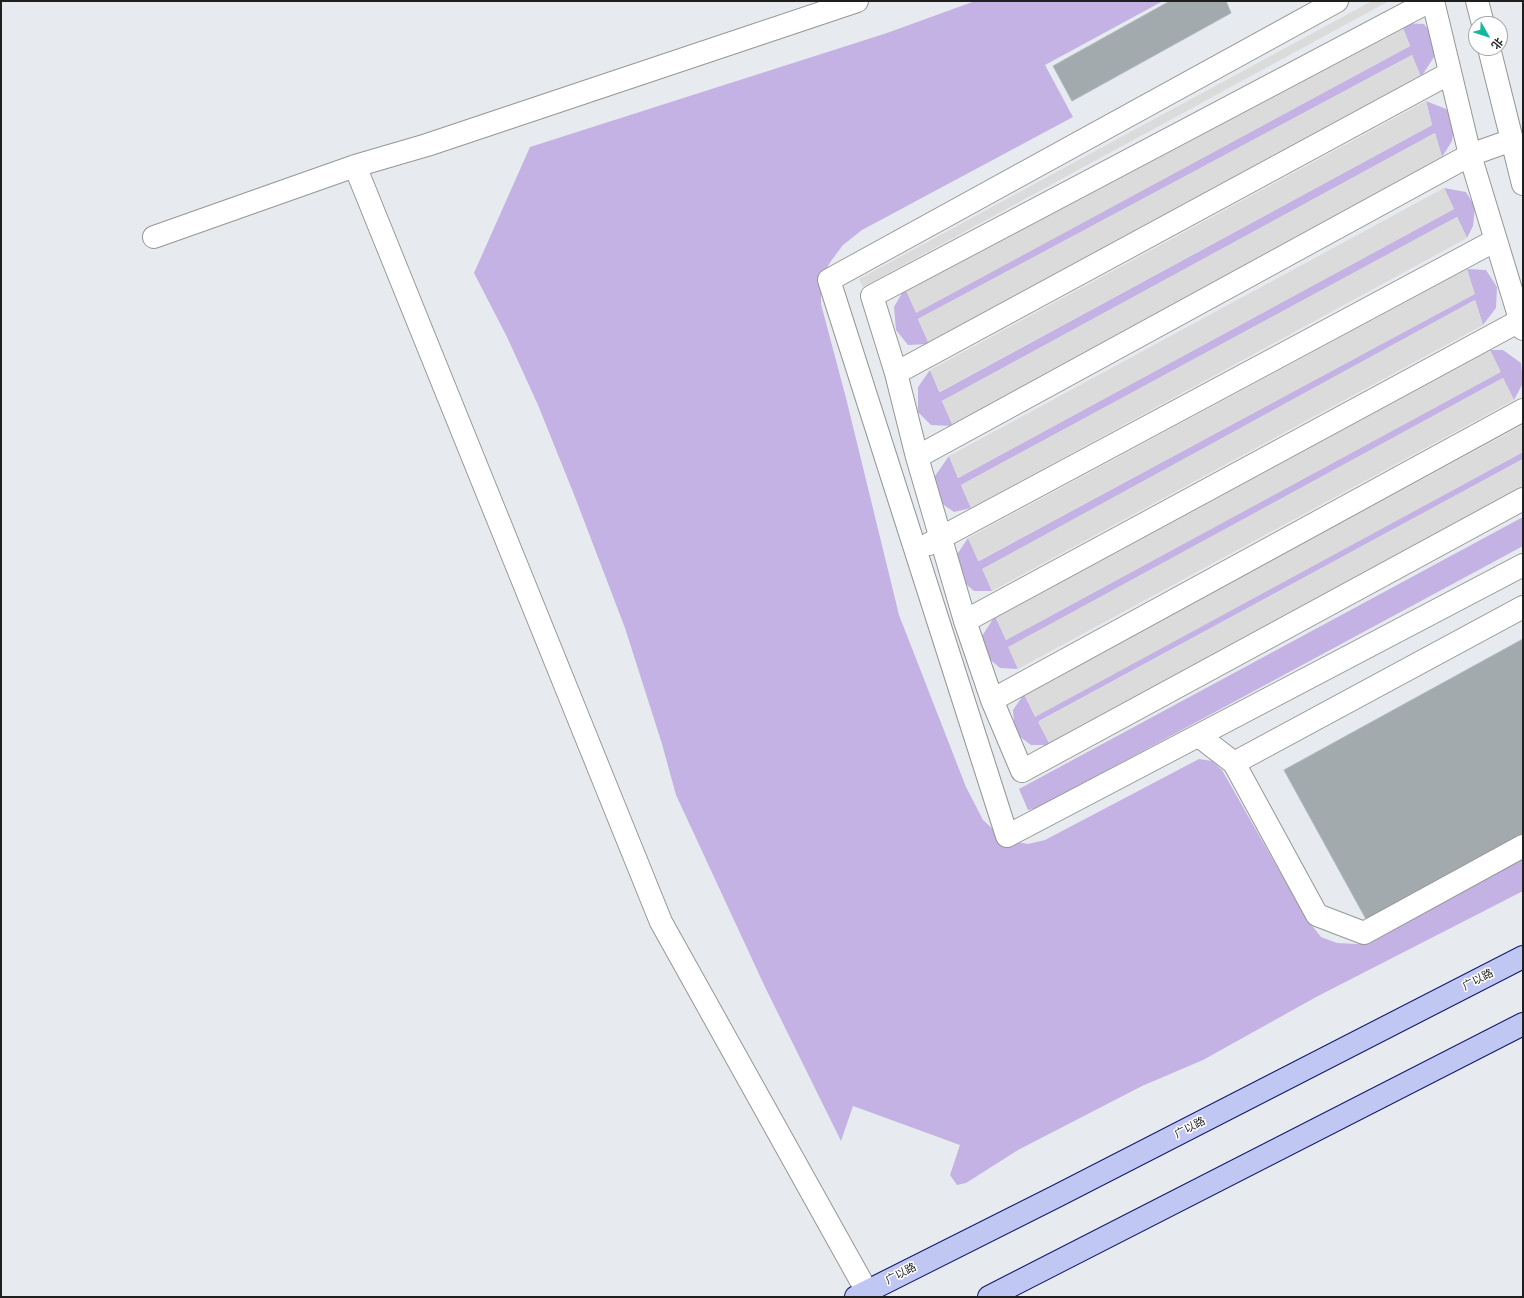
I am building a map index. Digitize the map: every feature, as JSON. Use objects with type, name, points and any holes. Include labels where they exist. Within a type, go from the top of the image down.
[{"type":"main road","name":"广以路","points":[[864,1295],[1523,956]]},
{"type":"main road","points":[[989,1297],[1523,1024]]},
{"type":"street","points":[[154,237],[355,166],[427,145],[857,1]]},
{"type":"street","points":[[1337,1],[829,280],[1007,836],[1523,565]]},
{"type":"street","points":[[1430,1],[872,296],[896,373],[917,456],[965,620],[992,700],[1022,771],[1523,499]]},
{"type":"street","points":[[965,620],[1522,322],[1470,155],[1433,1]]},
{"type":"street","points":[[1477,1],[1481,16]]},
{"type":"street","points":[[1491,56],[1523,184]]},
{"type":"street","points":[[896,373],[1450,73]]},
{"type":"street","points":[[917,456],[1470,155],[1512,140]]},
{"type":"street","points":[[355,166],[661,922],[864,1295]]},
{"type":"street","points":[[916,551],[1496,240]]},
{"type":"street","points":[[992,700],[1523,410]]},
{"type":"street","points":[[1234,763],[1523,607]]},
{"type":"street","points":[[1199,736],[1234,763],[1317,915],[1364,934],[1523,846]]},
{"type":"shaded area","points":[[975,1],[1163,1],[1045,65],[1073,117],[862,230],[843,245],[821,278],[821,304],[846,398],[899,615],[966,787],[983,820],[999,835],[1012,841],[1028,844],[1045,840],[1199,759],[1212,761],[1222,770],[1306,918],[1321,937],[1337,943],[1357,944],[1387,932],[1523,859],[1523,891],[1318,996],[1203,1060],[1142,1086],[1018,1150],[966,1183],[957,1185],[950,1175],[960,1145],[853,1106],[841,1141],[765,987],[676,795],[662,744],[625,628],[575,497],[538,405],[507,337],[474,273],[530,147],[887,33]]},
{"type":"shaded area","points":[[1372,1],[1389,1],[863,287],[859,279]]},
{"type":"shaded area","points":[[1401,23],[1424,24],[1434,37],[1434,57],[1421,77],[1412,55],[918,319],[929,344],[908,345],[896,330],[894,307],[905,288],[916,312],[1410,46]]},
{"type":"shaded area","points":[[1401,23],[1410,46],[916,313],[905,288]]},
{"type":"shaded area","points":[[1412,55],[1421,77],[929,344],[918,319]]},
{"type":"shaded area","points":[[1426,101],[1446,109],[1455,121],[1452,141],[1442,157],[1435,133],[942,401],[953,426],[931,425],[918,412],[918,387],[930,370],[940,392],[1432,125]]},
{"type":"shaded area","points":[[1426,101],[1432,125],[939,392],[930,370]]},
{"type":"shaded area","points":[[1435,133],[1442,157],[953,426],[942,401]]},
{"type":"shaded area","points":[[1444,188],[1466,192],[1475,207],[1473,226],[1467,238],[1457,217],[961,485],[971,508],[954,512],[937,500],[935,476],[949,456],[958,478],[1454,209]]},
{"type":"shaded area","points":[[1444,188],[1454,209],[958,478],[949,456]]},
{"type":"shaded area","points":[[1457,217],[1467,238],[971,508],[961,485]]},
{"type":"shaded area","points":[[1467,269],[1486,270],[1497,287],[1496,308],[1483,325],[1475,300],[983,569],[992,591],[974,591],[959,578],[956,556],[968,538],[979,561],[1474,294]]},
{"type":"shaded area","points":[[1467,269],[1475,294],[978,561],[968,538]]},
{"type":"shaded area","points":[[1475,300],[1483,325],[992,591],[982,569]]},
{"type":"shaded area","points":[[1490,350],[1503,350],[1521,363],[1523,383],[1514,400],[1503,378],[1009,647],[1018,669],[1000,668],[986,656],[982,636],[995,616],[1006,640],[1500,372]]},
{"type":"shaded area","points":[[1490,350],[1501,372],[1006,640],[995,616]]},
{"type":"shaded area","points":[[1503,378],[1514,400],[1018,669],[1008,647]]},
{"type":"shaded area","points":[[1523,425],[1523,452],[1035,717],[1024,694]]},
{"type":"shaded area","points":[[1523,452],[1523,459],[1039,721],[1050,745],[1031,745],[1015,733],[1013,710],[1024,694],[1035,716]]},
{"type":"shaded area","points":[[1523,459],[1523,488],[1050,745],[1038,722]]},
{"type":"shaded area","points":[[1523,517],[1523,546],[1037,808],[1028,810],[1019,789]]},
{"type":"building","points":[[1170,1],[1226,1],[1231,13],[1072,101],[1053,66]]},
{"type":"building","points":[[1523,639],[1523,835],[1367,921],[1284,770]]}]
